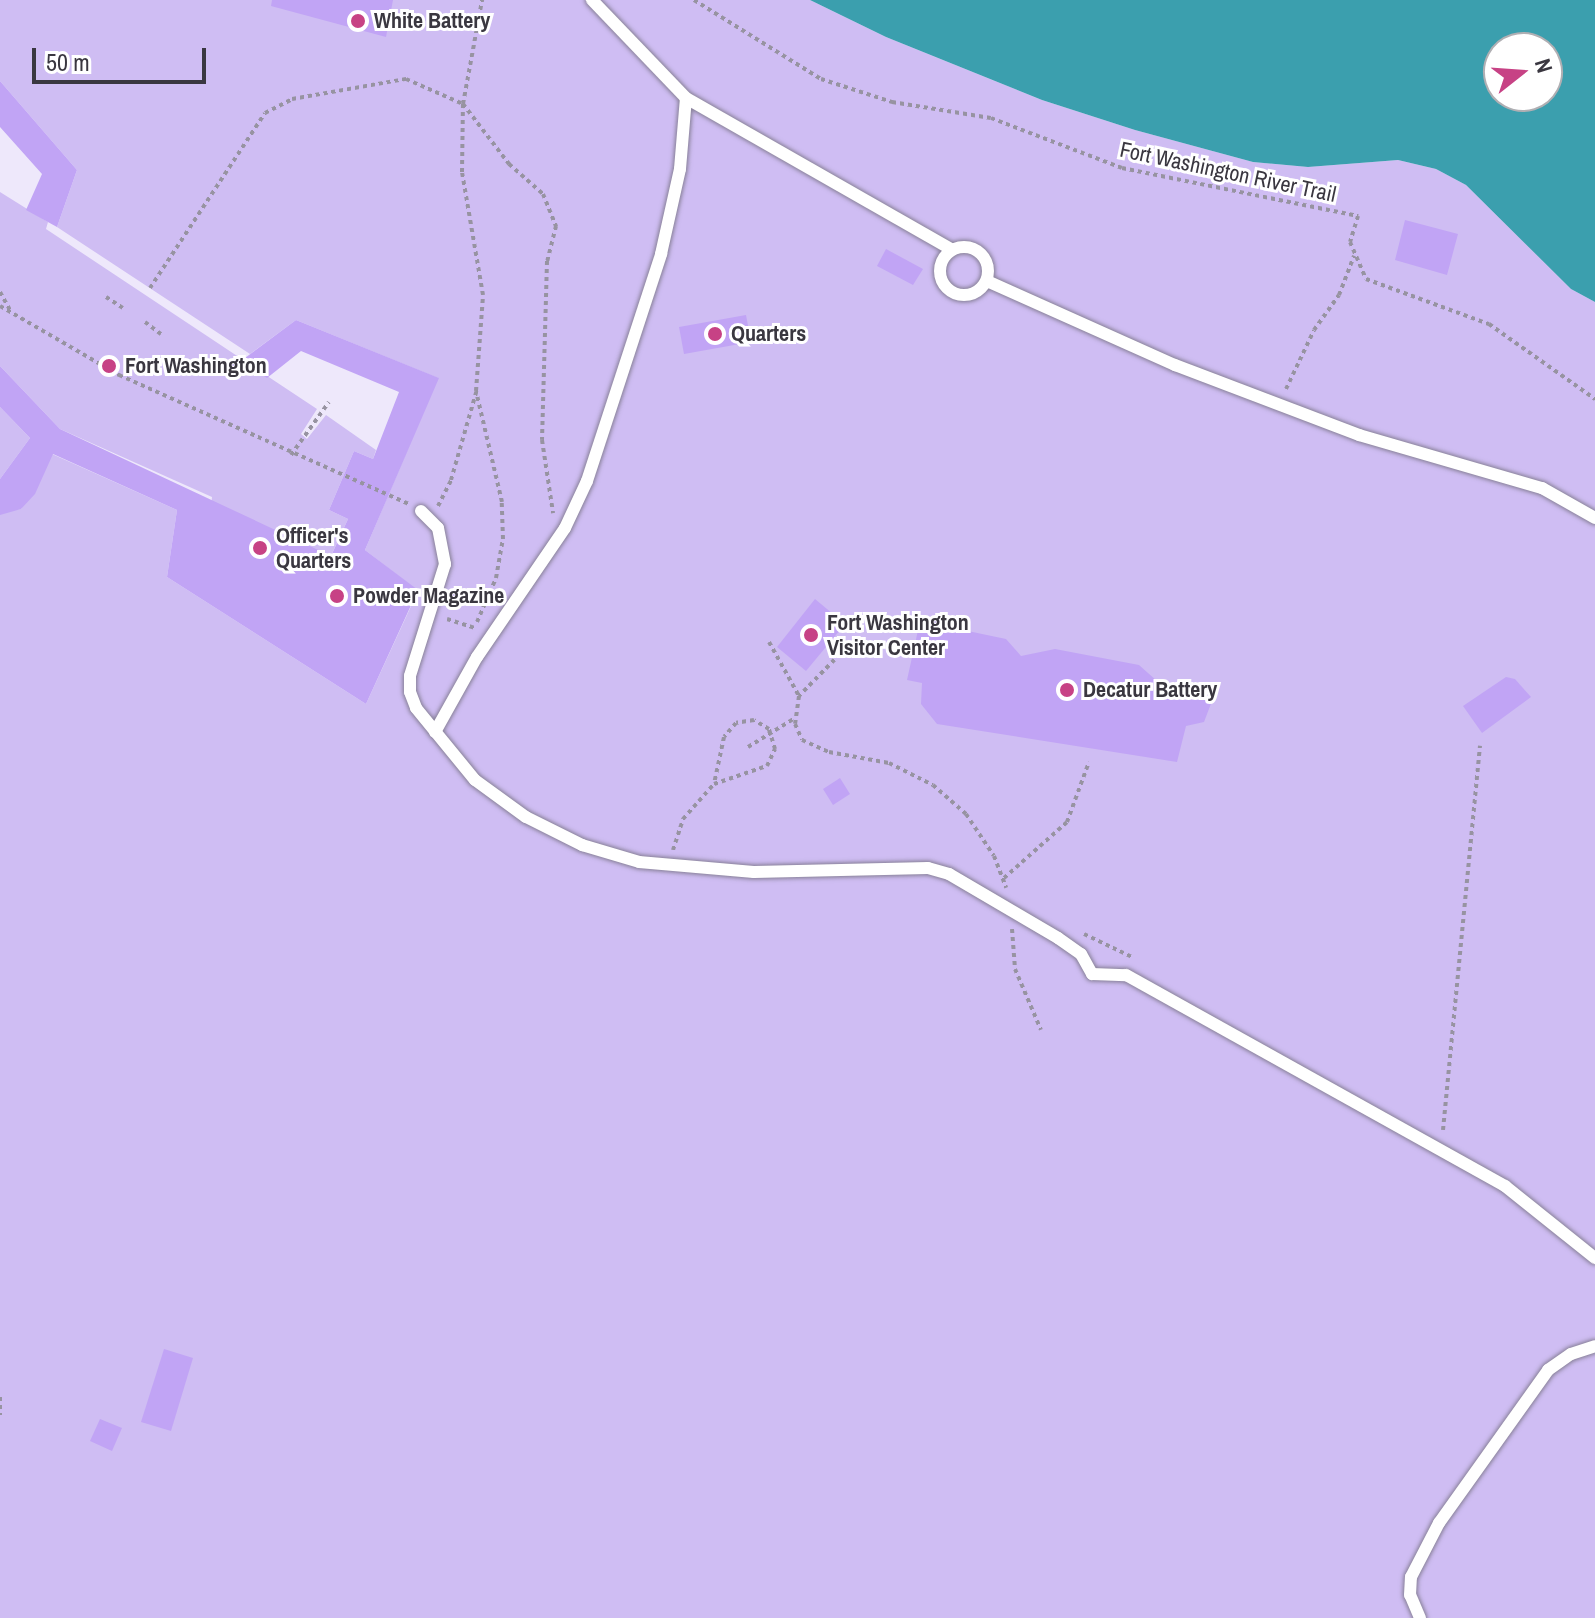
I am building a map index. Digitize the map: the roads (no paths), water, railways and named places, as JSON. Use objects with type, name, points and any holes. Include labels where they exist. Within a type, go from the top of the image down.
[{"type":"lane","points":[[592,0],[686,98],[952,250]]},
{"type":"lane","points":[[435,732],[477,657],[557,540],[587,481],[661,254],[680,169],[686,98]]},
{"type":"lane","points":[[966,247],[980,253],[988,266],[987,281],[977,292],[962,296],[949,290],[941,277],[942,261],[952,250],[966,247]]},
{"type":"lane","points":[[987,281],[1175,365],[1359,435],[1530,484],[1595,518]]},
{"type":"lane","points":[[426,515],[445,546],[445,564],[410,692],[435,732],[475,780],[526,817],[608,854],[669,864],[754,872],[928,868],[1008,905],[1081,954],[1092,974],[1126,975],[1505,1186],[1595,1258]]},
{"type":"lane","points":[[1420,1618],[1410,1595],[1411,1577],[1439,1523],[1548,1370],[1571,1354],[1595,1346]]},
{"type":"water","points":[[810,0],[1595,0],[1595,302],[1571,289],[1466,185],[1436,169],[1398,160],[1308,167],[1253,162],[1135,130],[1042,100],[886,37]]},
{"type":"place","name":"White Battery","points":[[358,21]]},
{"type":"place","name":"Quarters","points":[[715,334]]},
{"type":"place","name":"Fort Washington","points":[[109,366]]},
{"type":"place","name":"Officer's Quarters","points":[[260,548]]},
{"type":"place","name":"Powder Magazine","points":[[337,596]]},
{"type":"place","name":"Fort Washington Visitor Center","points":[[811,635]]},
{"type":"place","name":"Decatur Battery","points":[[1067,690]]}]
